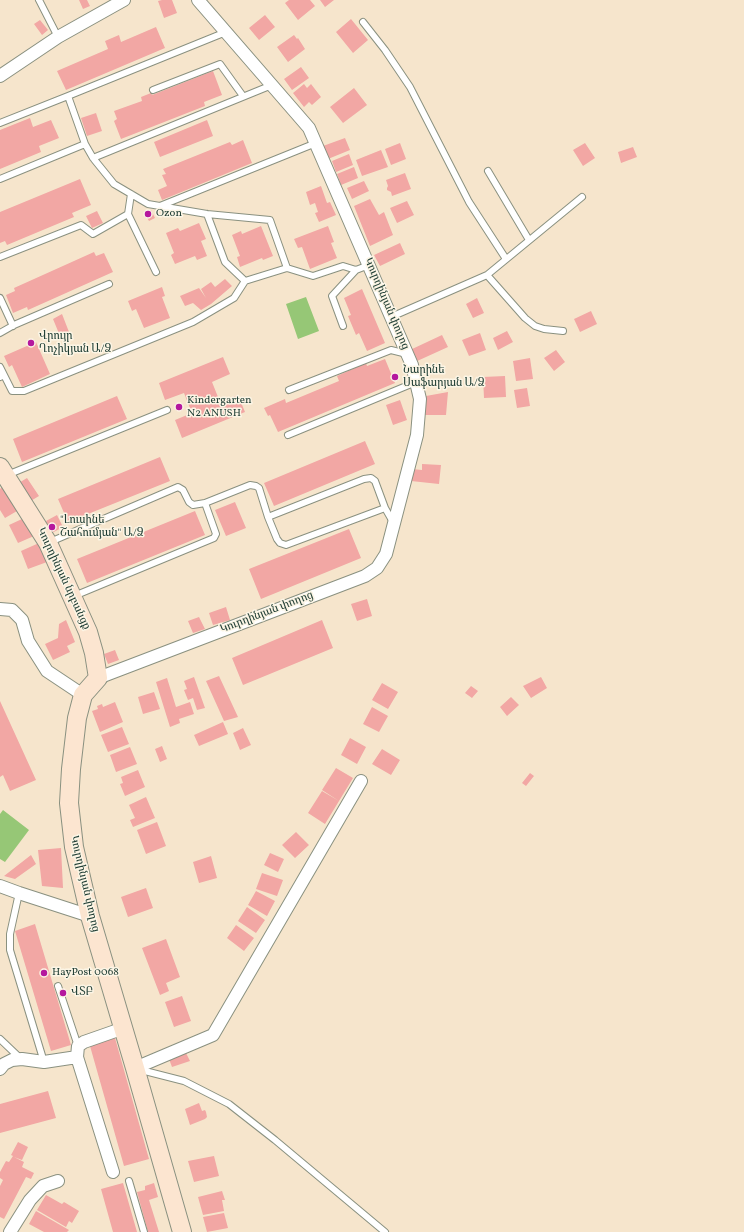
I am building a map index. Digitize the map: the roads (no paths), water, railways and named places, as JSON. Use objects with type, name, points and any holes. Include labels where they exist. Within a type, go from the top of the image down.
[{"type":"street","points":[[0,76],[58,37],[124,0]]},
{"type":"street","name":"Կուրղինյան փողոց","points":[[182,1232],[124,1028],[90,916],[74,847],[69,803],[78,718],[83,695],[98,678],[364,576],[377,568],[386,554],[395,525],[417,435],[420,400],[412,365],[310,128],[198,0]]},
{"type":"street","name":"Կուրղինյան նրբանցք","points":[[3,471],[48,542],[73,596],[88,632],[94,653],[98,678]]},
{"type":"street","points":[[0,609],[12,610],[22,620],[28,641],[47,671],[83,695]]},
{"type":"street","points":[[135,1068],[213,1035],[361,781]]},
{"type":"street","points":[[0,886],[90,916]]},
{"type":"street","points":[[0,1069],[4,1064],[12,1060],[22,1059],[44,1062],[78,1052],[84,1042],[124,1028]]},
{"type":"street","points":[[78,1052],[112,1172]]},
{"type":"street","points":[[10,1232],[30,1200],[39,1190],[44,1186],[58,1181]]},
{"type":"lane","points":[[39,0],[58,37]]},
{"type":"lane","points":[[363,22],[385,50],[410,87],[469,202],[506,259]]},
{"type":"lane","points":[[0,123],[226,32]]},
{"type":"lane","points":[[153,90],[220,64],[244,96]]},
{"type":"lane","points":[[93,158],[272,85]]},
{"type":"lane","points":[[68,96],[85,144],[93,158],[114,184],[148,204],[207,214],[270,220],[287,268]]},
{"type":"lane","points":[[159,206],[316,143]]},
{"type":"lane","points":[[0,180],[85,144]]},
{"type":"lane","points":[[488,171],[528,240]]},
{"type":"lane","points":[[131,194],[128,214],[156,272]]},
{"type":"lane","points":[[391,317],[487,275],[582,197]]},
{"type":"lane","points":[[0,257],[81,225],[93,234],[128,214]]},
{"type":"lane","points":[[207,214],[225,262],[245,281]]},
{"type":"lane","points":[[0,367],[2,376],[12,391],[24,391],[193,322],[234,298],[245,281],[287,268],[313,276],[343,266],[356,270]]},
{"type":"lane","points":[[343,326],[332,296],[356,270],[369,266]]},
{"type":"lane","points":[[487,275],[525,318],[535,326],[544,329],[563,331]]},
{"type":"lane","points":[[0,333],[109,284]]},
{"type":"lane","points":[[0,298],[13,326]]},
{"type":"lane","points":[[290,390],[391,350],[407,354]]},
{"type":"lane","points":[[288,435],[416,382]]},
{"type":"lane","points":[[3,471],[167,410]]},
{"type":"lane","points":[[268,517],[364,479],[371,478],[375,481],[385,508],[395,525]]},
{"type":"lane","points":[[48,542],[178,487],[183,490],[189,502],[193,505],[250,485],[256,486],[259,488],[277,539],[280,543],[286,545],[385,508]]},
{"type":"lane","points":[[73,596],[214,538],[216,534],[205,502]]},
{"type":"lane","points":[[19,893],[10,934],[10,950],[44,1062]]},
{"type":"lane","points":[[58,986],[78,1052]]},
{"type":"lane","points":[[0,1040],[22,1059]]},
{"type":"lane","points":[[135,1068],[184,1081],[229,1104],[275,1140],[385,1232]]},
{"type":"lane","points":[[129,1181],[144,1232]]},
{"type":"place","name":"Ozon","points":[[148,214]]},
{"type":"place","name":"Վրույր Ղոչիկյան Ա/Ձ","points":[[31,343]]},
{"type":"place","name":"Նարինե Սաֆարյան Ա/Ձ","points":[[395,377]]},
{"type":"place","name":"Kindergarten N2 ANUSH","points":[[179,407]]},
{"type":"place","name":"\"Լուսինե Շահումյան\" Ա/Ձ","points":[[52,527]]},
{"type":"place","name":"HayPost 0068","points":[[44,973]]},
{"type":"place","name":"ՎՏԲ","points":[[63,993]]}]
